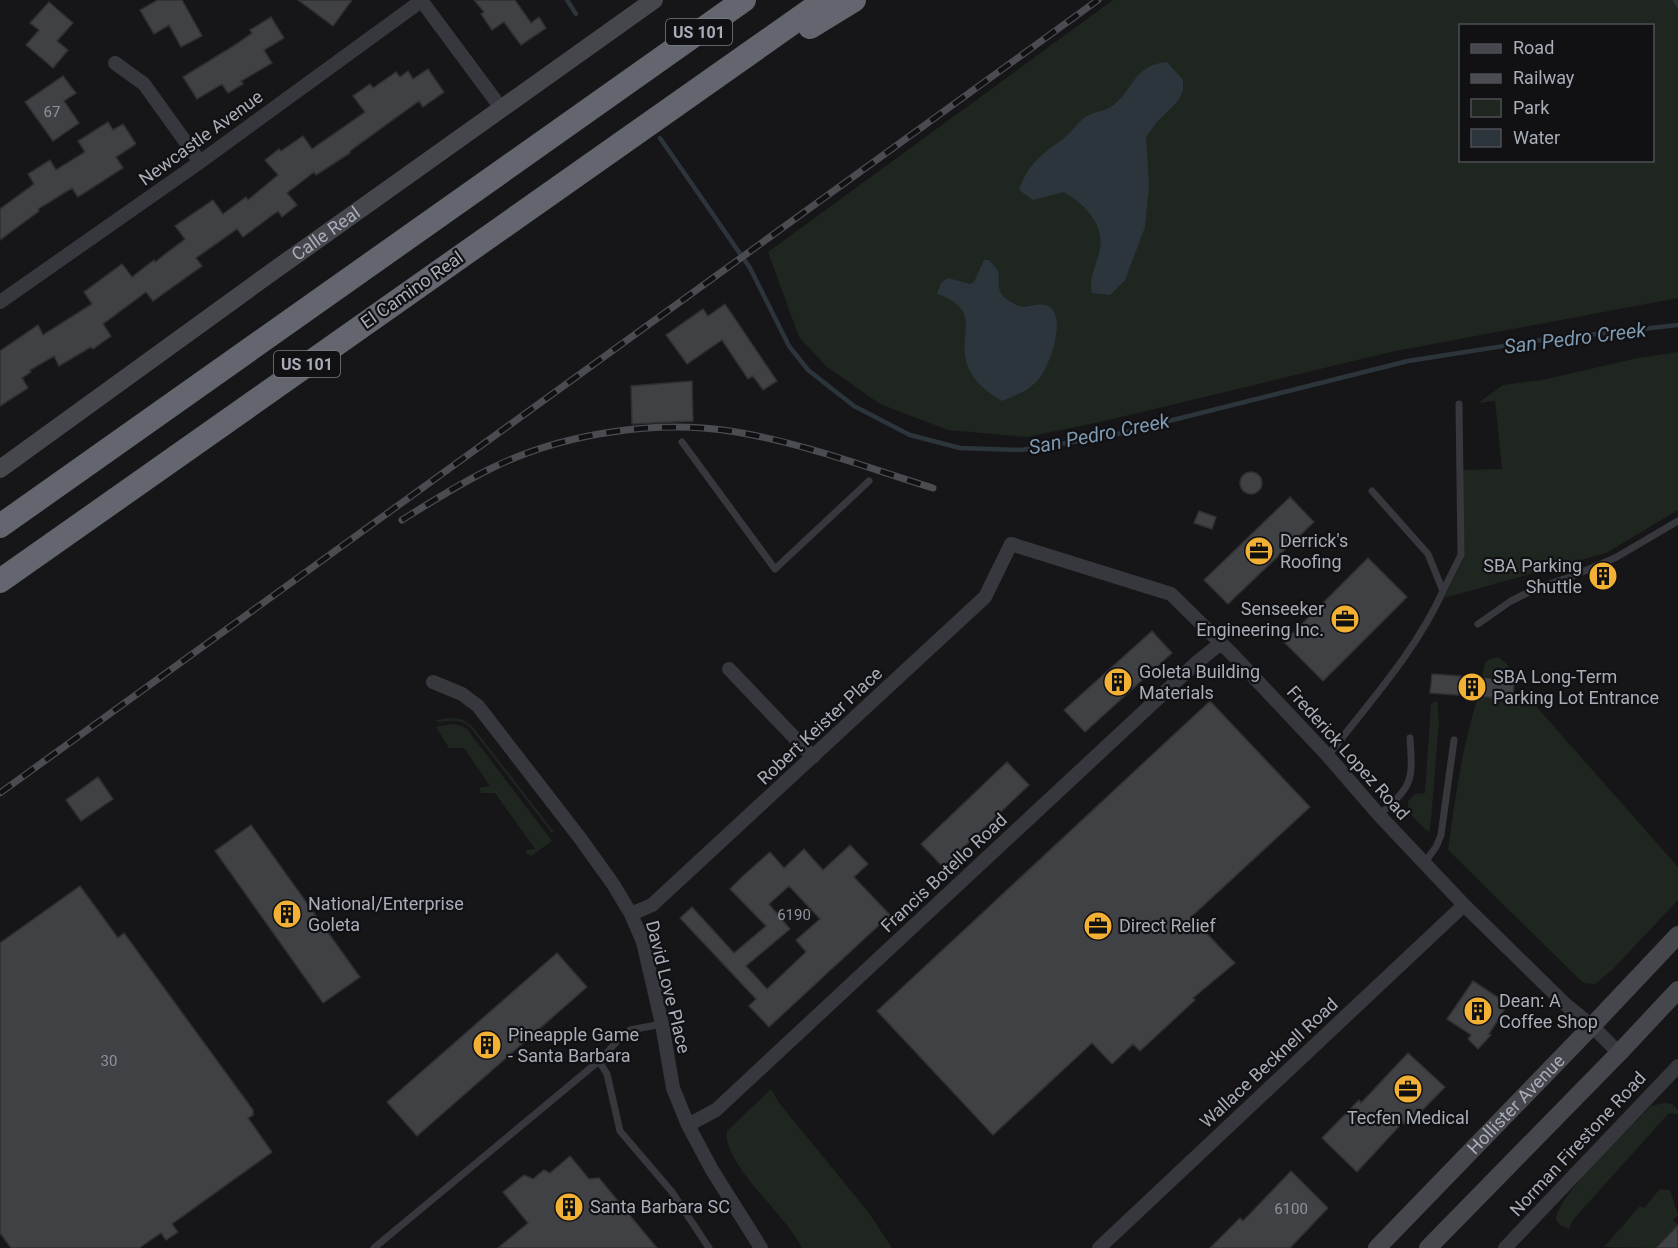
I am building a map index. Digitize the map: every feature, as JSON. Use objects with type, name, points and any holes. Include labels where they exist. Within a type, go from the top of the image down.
[{"type":"highway","name":"US 101","points":[[0,526],[744,0]]},
{"type":"highway","name":"El Camino Real","points":[[0,581],[825,0]]},
{"type":"highway","points":[[752,51],[814,25],[854,0]]},
{"type":"main road","name":"Calle Real","points":[[0,469],[654,0]]},
{"type":"main road","name":"Hollister Avenue","points":[[1377,1248],[1678,935]]},
{"type":"main road","name":"Hollister Avenue","points":[[1428,1248],[1678,990]]},
{"type":"street","points":[[421,1],[501,108]]},
{"type":"street","name":"Newcastle Avenue","points":[[0,302],[200,162],[421,1]]},
{"type":"street","points":[[115,63],[144,84],[200,162]]},
{"type":"street","name":"Frederick Lopez Road","points":[[1011,544],[1171,594],[1221,643],[1328,756],[1379,815],[1464,905],[1565,1004],[1592,1026],[1619,1053]]},
{"type":"street","name":"Robert Keister Place","points":[[631,914],[652,905],[985,597],[1011,544]]},
{"type":"street","name":"Francis Botello Road","points":[[688,1125],[716,1110],[1200,659],[1221,643]]},
{"type":"street","points":[[729,669],[813,757]]},
{"type":"street","name":"David Love Place","points":[[434,682],[462,694],[478,706],[580,838],[631,914],[643,942],[662,1024],[673,1088],[688,1125],[756,1245]]},
{"type":"street","name":"Wallace Becknell Road","points":[[1099,1248],[1464,905]]},
{"type":"street","name":"Norman Firestone Road","points":[[1505,1248],[1678,1066]]},
{"type":"lane","points":[[1328,756],[1412,648],[1432,616],[1461,555],[1459,404]]},
{"type":"lane","points":[[682,442],[775,569],[869,481]]},
{"type":"lane","points":[[1372,491],[1428,554],[1443,591]]},
{"type":"lane","points":[[1478,624],[1510,601],[1615,558],[1678,521]]},
{"type":"lane","points":[[1379,815],[1409,783],[1410,738]]},
{"type":"lane","points":[[1425,862],[1436,847],[1441,835],[1454,740]]},
{"type":"lane","points":[[374,1248],[598,1061],[622,1036],[630,1030],[662,1024]]},
{"type":"lane","points":[[598,1061],[607,1074],[620,1131],[672,1192],[709,1248]]},
{"type":"green space","points":[[1113,0],[1678,0],[1678,298],[1391,352],[1100,422],[1027,437],[948,430],[880,404],[826,366],[799,337],[768,252]]},
{"type":"green space","points":[[1678,352],[1678,510],[1606,553],[1444,598],[1464,558],[1461,470],[1502,469],[1495,401],[1478,403],[1503,385],[1542,380],[1638,358]]},
{"type":"green space","points":[[1498,657],[1506,663],[1517,679],[1482,676],[1485,663]]},
{"type":"green space","points":[[1527,693],[1535,705],[1678,867],[1678,900],[1612,970],[1595,984],[1584,983],[1577,977],[1448,850],[1463,753],[1478,697],[1513,699]]},
{"type":"green space","points":[[1437,701],[1439,721],[1429,832],[1412,815],[1408,801],[1415,794],[1425,793],[1431,704]]},
{"type":"green space","points":[[461,719],[472,726],[554,832],[552,833],[470,727],[459,721],[437,722],[436,720]]},
{"type":"green space","points":[[452,724],[467,729],[552,841],[531,856],[526,853],[526,850],[535,849],[495,793],[481,793],[479,788],[490,786],[464,748],[449,748],[436,727]]},
{"type":"green space","points":[[771,1089],[780,1104],[869,1213],[892,1248],[802,1248],[757,1190],[734,1159],[728,1144],[727,1131]]},
{"type":"green space","points":[[1672,1104],[1678,1110],[1678,1114],[1669,1113],[1572,1221],[1569,1229],[1560,1225],[1556,1220],[1560,1209],[1581,1178],[1651,1106]]},
{"type":"green space","points":[[1660,1189],[1670,1190],[1678,1215],[1673,1220],[1678,1225],[1660,1244],[1654,1248],[1604,1247],[1640,1206],[1644,1208]]},
{"type":"water","points":[[1167,62],[1183,80],[1183,91],[1178,101],[1156,123],[1146,137],[1149,185],[1145,227],[1125,280],[1110,295],[1092,293],[1092,279],[1098,257],[1100,236],[1098,227],[1088,211],[1064,192],[1033,200],[1019,190],[1027,172],[1035,162],[1063,139],[1081,120],[1116,103],[1148,67]]},
{"type":"water","points":[[984,260],[989,260],[998,271],[1000,291],[1005,298],[1020,306],[1047,306],[1055,314],[1057,323],[1051,355],[1038,380],[1026,390],[1002,401],[981,386],[967,364],[965,315],[960,307],[951,300],[937,294],[941,283],[948,278],[970,284],[974,282]]},
{"type":"building","points":[[158,0],[182,0],[202,36],[181,47],[169,25],[154,34],[140,10]]},
{"type":"building","points":[[298,0],[352,0],[333,26]]},
{"type":"building","points":[[474,0],[515,0],[531,23],[539,17],[546,28],[521,45],[504,22],[492,30],[481,14],[484,12]]},
{"type":"building","points":[[49,2],[73,23],[57,41],[68,50],[53,68],[26,45],[39,30],[30,23]]},
{"type":"building","points":[[271,17],[284,38],[264,50],[272,63],[241,81],[243,84],[228,93],[222,84],[197,99],[183,77],[235,45],[252,33],[250,30]]},
{"type":"building","points":[[428,69],[444,92],[423,107],[419,101],[350,153],[316,175],[314,172],[287,193],[297,205],[282,217],[278,211],[243,237],[237,229],[196,258],[202,266],[153,301],[146,292],[103,324],[111,336],[93,349],[91,347],[59,366],[54,356],[30,370],[31,372],[22,378],[28,388],[0,406],[0,351],[38,325],[43,335],[92,304],[84,292],[122,264],[132,277],[154,260],[155,262],[185,239],[175,226],[213,200],[223,214],[246,197],[248,200],[278,175],[265,160],[279,149],[281,151],[303,136],[312,149],[365,112],[353,96],[370,84],[373,88],[396,72],[400,77],[408,71],[413,79]]},
{"type":"building","points":[[63,76],[76,93],[64,101],[79,123],[53,141],[25,102]]},
{"type":"building","points":[[108,122],[113,130],[123,124],[136,144],[116,157],[123,168],[78,197],[72,188],[38,209],[39,211],[0,240],[0,209],[34,184],[28,174],[50,160],[56,170],[85,152],[78,141]]},
{"type":"building","points":[[725,304],[777,381],[763,390],[753,376],[748,379],[722,340],[687,364],[666,335],[703,309],[708,316]]},
{"type":"building","points":[[692,381],[693,421],[632,424],[631,386]]},
{"type":"building","points":[[1251,472],[1261,479],[1262,483],[1255,493],[1251,494],[1241,487],[1240,483],[1247,473]]},
{"type":"building","points":[[1290,497],[1314,522],[1228,604],[1204,580]]},
{"type":"building","points":[[1199,511],[1216,517],[1212,529],[1194,523]]},
{"type":"building","points":[[1368,558],[1407,597],[1323,681],[1284,642]]},
{"type":"building","name":"Goleta Building Materials","points":[[1152,631],[1172,653],[1085,732],[1064,710]]},
{"type":"building","name":"SBA Long-Term Parking Lot Entrance","points":[[1432,674],[1514,680],[1513,699],[1430,693]]},
{"type":"building","points":[[1210,701],[1310,807],[1191,917],[1235,963],[1193,998],[1195,1000],[1140,1051],[1133,1044],[1112,1064],[1092,1043],[993,1135],[877,1011]]},
{"type":"building","points":[[1007,762],[1029,785],[943,867],[921,844]]},
{"type":"building","points":[[98,777],[113,799],[81,821],[66,800]]},
{"type":"building","name":"National/Enterprise Goleta","points":[[251,825],[360,977],[323,1003],[215,851]]},
{"type":"building","points":[[850,845],[868,864],[854,877],[890,915],[769,1027],[749,1006],[756,999],[680,918],[692,907],[734,953],[766,926],[730,889],[743,876],[770,852],[784,868],[804,849],[823,870]],"holes":[[[789,886],[820,919],[796,940],[806,952],[767,989],[746,966],[790,929],[769,904]]]},
{"type":"building","points":[[80,886],[118,938],[124,933],[253,1110],[253,1115],[248,1118],[272,1152],[172,1224],[178,1232],[166,1240],[161,1233],[139,1248],[11,1248],[0,1233],[0,943]]},
{"type":"building","name":"Pineapple Game - Santa Barbara","points":[[557,953],[587,987],[417,1136],[387,1102]]},
{"type":"building","name":"Dean: A Coffee Shop","points":[[1473,981],[1508,1004],[1489,1034],[1491,1035],[1478,1049],[1468,1039],[1471,1035],[1447,1019]]},
{"type":"building","points":[[1408,1053],[1445,1087],[1407,1126],[1403,1122],[1357,1172],[1322,1138],[1359,1100],[1361,1103]]},
{"type":"building","name":"Santa Barbara SC","points":[[570,1156],[589,1179],[599,1178],[657,1248],[498,1248],[528,1223],[503,1192],[524,1175],[533,1179],[544,1170],[550,1173]]},
{"type":"building","points":[[1291,1171],[1328,1208],[1290,1248],[1210,1248],[1240,1218],[1243,1221]]},
{"type":"building","points":[[1678,1225],[1678,1248],[1656,1248]]},
{"type":"waterway","name":"San Pedro Creek","points":[[567,0],[576,14]]},
{"type":"waterway","points":[[1675,0],[1678,5]]},
{"type":"waterway","name":"San Pedro Creek","points":[[660,138],[750,268],[789,346],[808,370],[854,406],[910,435],[960,448],[1021,450],[1105,437],[1408,361],[1542,340],[1678,325]]},
{"type":"railway","points":[[0,793],[1098,0]]},
{"type":"railway","points":[[402,520],[469,480],[520,456],[580,438],[643,428],[706,428],[761,437],[811,449],[933,488]]},
{"type":"place","name":"Derrick's Roofing","points":[[1259,551]]},
{"type":"place","name":"SBA Parking Shuttle","points":[[1603,576]]},
{"type":"place","name":"Senseeker Engineering Inc.","points":[[1345,619]]},
{"type":"place","name":"Goleta Building Materials","points":[[1118,682]]},
{"type":"place","name":"SBA Long-Term Parking Lot Entrance","points":[[1472,687]]},
{"type":"place","name":"National/Enterprise Goleta","points":[[287,914]]},
{"type":"place","name":"Direct Relief","points":[[1098,926]]},
{"type":"place","name":"Dean: A Coffee Shop","points":[[1478,1011]]},
{"type":"place","name":"Pineapple Game - Santa Barbara","points":[[487,1045]]},
{"type":"place","name":"Tecfen Medical","points":[[1408,1089]]},
{"type":"place","name":"Santa Barbara SC","points":[[569,1207]]}]
